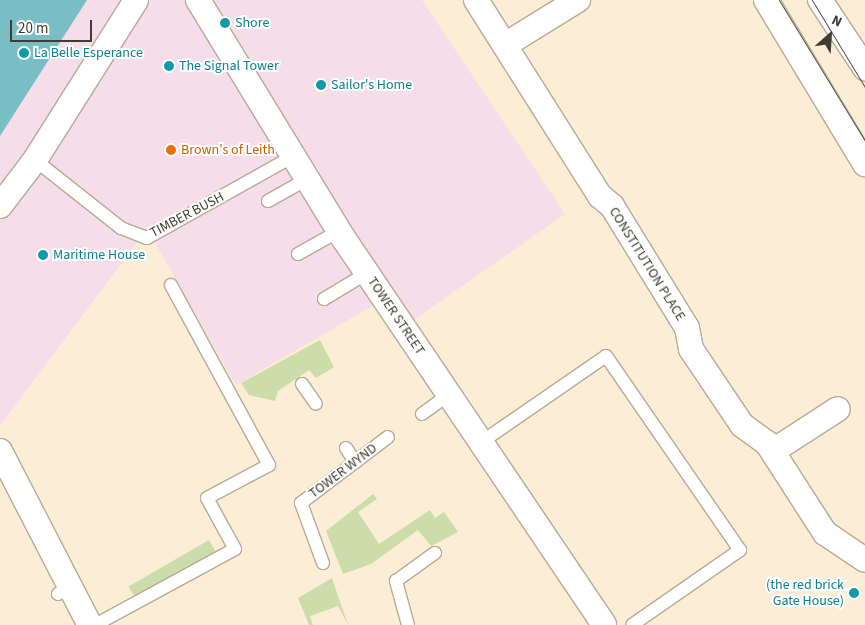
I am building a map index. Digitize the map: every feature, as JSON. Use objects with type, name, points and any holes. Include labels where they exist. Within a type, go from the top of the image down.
[{"type":"street","points":[[0,206],[35,160],[136,0]]},
{"type":"street","name":"TOWER STREET","points":[[198,0],[339,230],[480,443],[604,625]]},
{"type":"street","name":"CONSTITUTION PLACE","points":[[476,0],[687,328],[691,349],[742,425],[773,452],[825,533],[865,560]]},
{"type":"street","points":[[506,45],[578,0]]},
{"type":"street","points":[[766,0],[865,164]]},
{"type":"street","points":[[820,0],[865,68]]},
{"type":"street","points":[[773,452],[838,409]]},
{"type":"street","points":[[0,451],[64,590],[90,625]]},
{"type":"lane","name":"TIMBER BUSH","points":[[35,160],[121,228],[147,238],[294,156]]},
{"type":"lane","points":[[268,201],[307,178]]},
{"type":"lane","points":[[298,254],[339,230]]},
{"type":"lane","points":[[324,299],[367,273]]},
{"type":"lane","points":[[95,625],[235,549],[207,498],[269,465],[171,285]]},
{"type":"lane","points":[[480,443],[606,356],[740,550],[632,625]]},
{"type":"lane","points":[[302,384],[316,404]]},
{"type":"lane","points":[[422,414],[448,395]]},
{"type":"lane","name":"TOWER WYND","points":[[323,563],[301,503],[388,437]]},
{"type":"lane","points":[[346,448],[355,462]]},
{"type":"lane","points":[[408,625],[396,582],[435,553]]},
{"type":"shaded area","points":[[76,0],[422,0],[565,214],[395,333],[374,305],[236,385],[147,229],[0,426],[0,111]]},
{"type":"green space","points":[[320,340],[334,367],[316,378],[309,370],[278,391],[275,401],[249,395],[241,383]]},
{"type":"green space","points":[[373,494],[377,499],[358,512],[379,544],[430,510],[435,518],[444,512],[458,532],[431,546],[418,530],[371,564],[343,574],[326,531]]},
{"type":"green space","points":[[209,540],[217,554],[136,600],[128,586]]},
{"type":"green space","points":[[332,578],[348,625],[338,606],[310,616],[313,625],[309,625],[298,598]]},
{"type":"water","points":[[0,0],[87,0],[0,136]]},
{"type":"tram line","points":[[779,0],[865,141]]},
{"type":"tram line","points":[[812,0],[865,87]]},
{"type":"place","name":"Shore","points":[[225,23]]},
{"type":"place","name":"La Belle Esperance","points":[[24,53]]},
{"type":"place","name":"The Signal Tower","points":[[169,66]]},
{"type":"place","name":"Sailor's Home","points":[[321,85]]},
{"type":"place","name":"Brown's of Leith","points":[[171,150]]},
{"type":"place","name":"Maritime House","points":[[43,255]]},
{"type":"place","name":"(the red brick Gate House)","points":[[854,593]]}]
